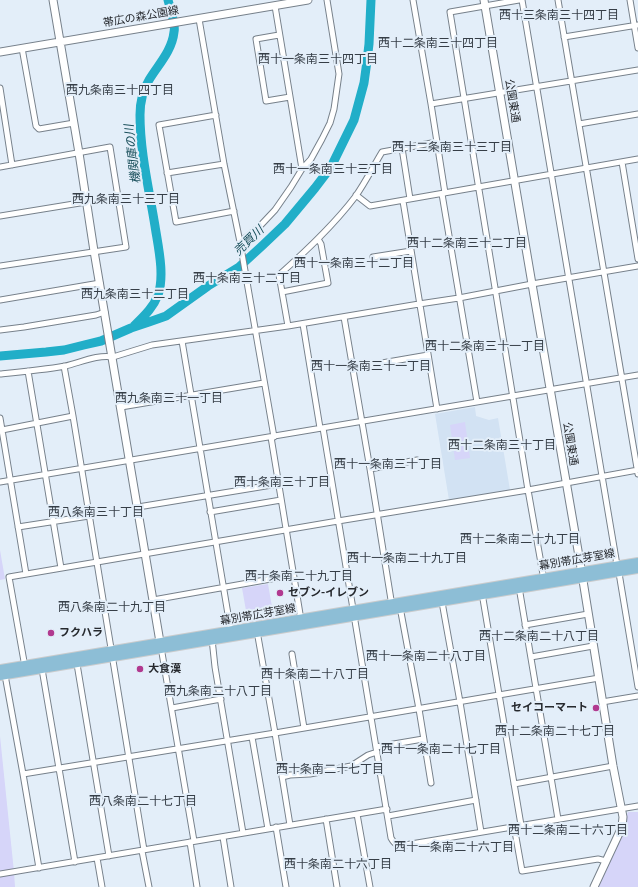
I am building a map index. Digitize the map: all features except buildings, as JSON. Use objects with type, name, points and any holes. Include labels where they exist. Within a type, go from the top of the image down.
[{"type":"main road","name":"幕別帯広芽室線","points":[[618,569],[638,562]]},
{"type":"main road","name":"幕別帯広芽室線","points":[[2,674],[518,585],[618,569],[638,569]]},
{"type":"main road","name":"幕別帯広芽室線","points":[[396,606],[442,602],[482,592]]},
{"type":"main road","name":"幕別帯広芽室線","points":[[25,669],[42,669],[77,664],[112,654]]},
{"type":"street","points":[[53,0],[172,708],[192,842],[197,887]]},
{"type":"street","name":"帯広の森公園線","points":[[0,52],[308,0]]},
{"type":"street","points":[[241,243],[275,210],[302,169],[311,159],[332,116],[339,74],[327,0]]},
{"type":"street","points":[[413,0],[431,104],[459,298],[477,402]]},
{"type":"street","points":[[519,0],[485,3],[450,12],[544,581]]},
{"type":"street","points":[[522,0],[638,687]]},
{"type":"street","points":[[25,669],[10,577],[338,520],[377,515],[638,472],[558,0]]},
{"type":"street","points":[[630,0],[636,25],[638,48]]},
{"type":"street","name":"公園東通","points":[[485,3],[602,702],[623,817],[622,827],[594,887]]},
{"type":"street","points":[[274,6],[302,169]]},
{"type":"street","points":[[200,19],[224,164],[241,243],[256,331],[278,484],[302,622]]},
{"type":"street","points":[[564,37],[636,25]]},
{"type":"street","points":[[279,35],[256,39],[266,102],[290,97]]},
{"type":"street","points":[[22,48],[36,126],[40,129],[74,123]]},
{"type":"street","points":[[431,104],[638,70]]},
{"type":"street","points":[[0,88],[12,165]]},
{"type":"street","points":[[579,124],[638,114]]},
{"type":"street","points":[[216,115],[160,125],[176,222],[234,211]]},
{"type":"street","points":[[288,326],[279,275],[318,239],[347,207],[382,152],[437,142]]},
{"type":"street","points":[[0,167],[110,147],[126,247],[0,266]]},
{"type":"street","points":[[402,148],[410,199]]},
{"type":"street","points":[[356,195],[370,206],[638,160]]},
{"type":"street","points":[[622,162],[638,259]]},
{"type":"street","points":[[167,173],[224,164]]},
{"type":"street","points":[[403,201],[436,409]]},
{"type":"street","points":[[0,216],[86,202]]},
{"type":"street","points":[[282,292],[328,283],[321,244],[318,239]]},
{"type":"street","points":[[373,257],[411,252]]},
{"type":"street","points":[[0,374],[64,366],[152,345],[303,324],[496,292],[532,284],[604,273],[638,266]]},
{"type":"street","points":[[0,300],[100,282]]},
{"type":"street","points":[[0,330],[89,316],[106,315]]},
{"type":"street","points":[[344,317],[377,515],[419,709],[431,783]]},
{"type":"street","points":[[303,324],[354,613],[391,838],[397,845],[405,845],[638,806]]},
{"type":"street","points":[[182,341],[231,634]]},
{"type":"street","points":[[353,368],[428,355]]},
{"type":"street","points":[[64,366],[149,887]]},
{"type":"street","points":[[28,371],[61,568]]},
{"type":"street","points":[[0,482],[638,375]]},
{"type":"street","points":[[121,407],[264,383]]},
{"type":"street","points":[[2,430],[73,416]]},
{"type":"street","points":[[0,418],[26,574]]},
{"type":"street","points":[[370,469],[417,460]]},
{"type":"street","points":[[138,507],[278,484]]},
{"type":"street","points":[[210,512],[281,500]]},
{"type":"street","points":[[18,527],[89,516]]},
{"type":"street","points":[[154,600],[293,575]]},
{"type":"street","points":[[518,585],[558,819]]},
{"type":"street","points":[[482,592],[521,825]]},
{"type":"street","points":[[442,602],[481,832]]},
{"type":"street","points":[[525,625],[588,614]]},
{"type":"street","points":[[257,630],[290,825]]},
{"type":"street","points":[[212,637],[215,667],[243,833]]},
{"type":"street","points":[[530,657],[593,646]]},
{"type":"street","points":[[292,654],[304,728]]},
{"type":"street","points":[[77,664],[109,856]]},
{"type":"street","points":[[42,669],[75,862]]},
{"type":"street","points":[[2,674],[24,774],[39,868]]},
{"type":"street","points":[[24,774],[598,678]]},
{"type":"street","points":[[602,702],[638,696]]},
{"type":"street","points":[[172,708],[221,699]]},
{"type":"street","points":[[252,737],[268,829]]},
{"type":"street","points":[[282,777],[310,774],[351,766],[377,750],[423,739]]},
{"type":"street","points":[[514,784],[613,766]]},
{"type":"street","points":[[388,816],[476,800]]},
{"type":"street","points":[[0,874],[387,809]]},
{"type":"street","points":[[357,814],[370,887]]},
{"type":"street","points":[[326,819],[337,887]]},
{"type":"street","points":[[514,826],[522,871],[598,859],[606,861]]},
{"type":"street","points":[[276,827],[286,887]]},
{"type":"street","points":[[223,837],[231,887]]},
{"type":"street","points":[[97,858],[102,887]]},
{"type":"shaded area","points":[[475,407],[476,416],[489,420],[498,418],[510,490],[449,500],[435,414]]},
{"type":"shaded area","points":[[465,422],[470,458],[455,460],[450,425]]},
{"type":"shaded area","points":[[0,550],[5,579],[0,580]]},
{"type":"shaded area","points":[[268,584],[274,618],[248,622],[242,588]]},
{"type":"shaded area","points":[[0,736],[14,872],[15,887],[0,887]]},
{"type":"shaded area","points":[[628,812],[638,812],[638,887],[598,887]]},
{"type":"waterway","name":"機関庫の川","points":[[134,326],[154,304],[158,295],[161,279],[159,251],[143,157],[140,115],[141,101],[145,88],[168,52],[173,39],[174,25],[168,0]]},
{"type":"waterway","name":"売買川","points":[[0,356],[64,350],[101,341],[131,328],[166,316],[208,286],[239,267],[285,224],[331,167],[354,120],[364,83],[369,44],[371,0]]},
{"type":"place","name":"セブン-イレブン","points":[[280,593]]},
{"type":"place","name":"フクハラ","points":[[51,633]]},
{"type":"place","name":"大食漢","points":[[140,669]]},
{"type":"place","name":"セイコーマート","points":[[596,708]]},
{"type":"district","name":"西十三条南三十四丁目","points":[[559,16]]},
{"type":"district","name":"西十二条南三十四丁目","points":[[438,44]]},
{"type":"district","name":"西十一条南三十四丁目","points":[[318,60]]},
{"type":"district","name":"西九条南三十四丁目","points":[[120,91]]},
{"type":"district","name":"西十二条南三十三丁目","points":[[452,148]]},
{"type":"district","name":"西十一条南三十三丁目","points":[[333,170]]},
{"type":"district","name":"西九条南三十三丁目","points":[[126,200]]},
{"type":"district","name":"西十二条南三十二丁目","points":[[467,244]]},
{"type":"district","name":"西十一条南三十二丁目","points":[[354,264]]},
{"type":"district","name":"西十条南三十二丁目","points":[[247,279]]},
{"type":"district","name":"西九条南三十二丁目","points":[[135,295]]},
{"type":"district","name":"西十二条南三十一丁目","points":[[485,347]]},
{"type":"district","name":"西十一条南三十一丁目","points":[[371,367]]},
{"type":"district","name":"西九条南三十一丁目","points":[[169,399]]},
{"type":"district","name":"西十二条南三十丁目","points":[[502,446]]},
{"type":"district","name":"西十一条南三十丁目","points":[[388,465]]},
{"type":"district","name":"西十条南三十丁目","points":[[282,483]]},
{"type":"district","name":"西八条南三十丁目","points":[[96,513]]},
{"type":"district","name":"西十二条南二十九丁目","points":[[520,540]]},
{"type":"district","name":"西十一条南二十九丁目","points":[[407,559]]},
{"type":"district","name":"西十条南二十九丁目","points":[[299,577]]},
{"type":"district","name":"西八条南二十九丁目","points":[[112,608]]},
{"type":"district","name":"西十二条南二十八丁目","points":[[539,637]]},
{"type":"district","name":"西十一条南二十八丁目","points":[[426,657]]},
{"type":"district","name":"西十条南二十八丁目","points":[[315,675]]},
{"type":"district","name":"西九条南二十八丁目","points":[[218,692]]},
{"type":"district","name":"西十二条南二十七丁目","points":[[555,732]]},
{"type":"district","name":"西十一条南二十七丁目","points":[[441,750]]},
{"type":"district","name":"西十条南二十七丁目","points":[[330,770]]},
{"type":"district","name":"西八条南二十七丁目","points":[[143,802]]},
{"type":"district","name":"西十二条南二十六丁目","points":[[568,831]]},
{"type":"district","name":"西十一条南二十六丁目","points":[[454,848]]},
{"type":"district","name":"西十条南二十六丁目","points":[[338,865]]}]
